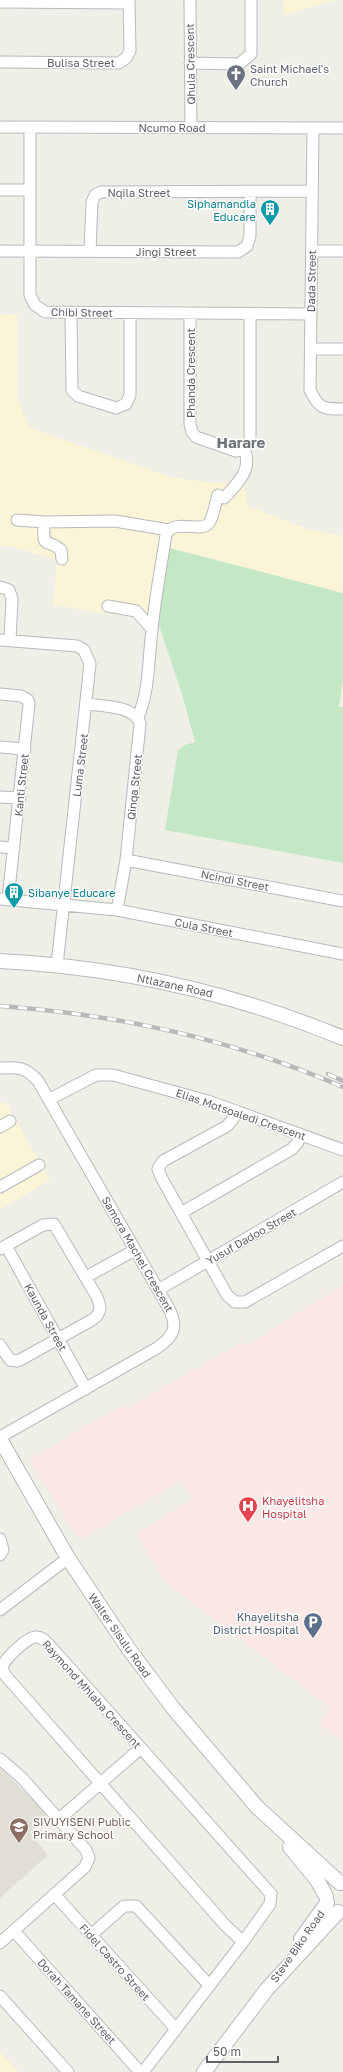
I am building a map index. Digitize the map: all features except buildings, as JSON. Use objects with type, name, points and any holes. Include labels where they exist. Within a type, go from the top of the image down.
[{"type":"street","name":"Qhula Crescent","points":[[190,0],[191,127]]},
{"type":"street","points":[[190,63],[239,64],[251,54],[251,0]]},
{"type":"street","points":[[0,2],[129,2]]},
{"type":"street","name":"Bulisa Street","points":[[0,62],[119,63],[126,58],[130,51],[129,2]]},
{"type":"street","name":"Ncumo Road","points":[[0,127],[343,128]]},
{"type":"street","name":"Chibi Street","points":[[30,127],[30,295],[35,305],[45,312],[311,314]]},
{"type":"street","name":"Dada Street","points":[[312,128],[310,390],[316,404],[326,409],[343,410]]},
{"type":"street","points":[[0,190],[30,190]]},
{"type":"street","name":"Nqila Street","points":[[90,250],[92,202],[95,196],[101,192],[312,191]]},
{"type":"street","name":"Jingi Street","points":[[0,251],[90,250],[238,252],[247,246],[250,236],[250,192]]},
{"type":"street","points":[[312,251],[343,251]]},
{"type":"street","points":[[71,312],[71,386],[73,393],[116,408],[126,404],[130,395],[130,313]]},
{"type":"street","name":"Phanda Crescent","points":[[190,314],[190,424],[192,432],[196,437],[236,451],[244,448]]},
{"type":"street","points":[[17,520],[44,522],[115,521],[169,530],[173,527],[204,526],[209,522],[220,496],[244,477],[247,468],[247,455],[244,448],[250,441],[250,314]]},
{"type":"street","points":[[311,350],[343,349]]},
{"type":"street","points":[[44,522],[45,543],[61,550],[62,559]]},
{"type":"street","points":[[87,704],[128,711],[138,717],[144,703],[146,691],[152,629],[169,530]]},
{"type":"street","points":[[0,587],[9,590],[12,599],[5,640]]},
{"type":"street","points":[[108,606],[136,611],[152,629]]},
{"type":"street","name":"Luma Street","points":[[5,640],[69,645],[84,650],[88,658],[90,671],[87,704],[56,966]]},
{"type":"street","name":"Kanti Street","points":[[0,694],[21,696],[28,700],[30,712],[14,848],[4,899]]},
{"type":"street","name":"Qinqa Street","points":[[117,910],[126,860],[140,724],[138,717]]},
{"type":"street","points":[[0,747],[25,749]]},
{"type":"street","points":[[0,797],[20,798]]},
{"type":"street","points":[[0,847],[14,848]]},
{"type":"street","name":"Ncindi Street","points":[[126,860],[343,901]]},
{"type":"street","name":"Cula Street","points":[[4,899],[117,910],[343,954]]},
{"type":"street","name":"Ntlazane Road","points":[[0,961],[114,973],[204,991],[269,1010],[343,1038]]},
{"type":"street","name":"Samora Machel Crescent","points":[[0,1068],[24,1069],[30,1072],[50,1100],[173,1315],[174,1322],[172,1335],[157,1348],[0,1438]]},
{"type":"street","name":"Elias Motsoaledi Crescent","points":[[50,1100],[86,1079],[104,1074],[175,1091],[236,1111],[343,1150]]},
{"type":"street","points":[[236,1111],[233,1119],[227,1126],[164,1161],[159,1166],[159,1173],[230,1300],[240,1303],[343,1246]]},
{"type":"street","points":[[181,1213],[292,1149],[298,1142],[300,1134]]},
{"type":"street","points":[[0,1187],[39,1165]]},
{"type":"street","name":"Yusuf Dadoo Street","points":[[158,1290],[343,1182]]},
{"type":"street","points":[[0,1345],[7,1357],[15,1362],[24,1359],[92,1320],[100,1312],[100,1304],[86,1277],[54,1224],[43,1225],[3,1248]]},
{"type":"street","name":"Kaunda Street","points":[[3,1248],[58,1339],[86,1389]]},
{"type":"street","points":[[86,1277],[135,1250]]},
{"type":"street","name":"Walter Sisulu Road","points":[[0,1438],[68,1558],[128,1648],[173,1708],[264,1814],[317,1880],[336,1908]]},
{"type":"street","points":[[0,1539],[3,1550],[0,1555]]},
{"type":"street","points":[[0,1610],[68,1558]]},
{"type":"street","name":"Raymond Mhlaba Crescent","points":[[142,2072],[243,1942],[270,1904],[271,1894],[46,1642],[36,1637],[28,1640],[2,1664],[5,1675],[225,1925],[243,1942]]},
{"type":"street","points":[[58,1820],[141,1748]]},
{"type":"street","points":[[0,1759],[22,1778],[86,1850],[89,1858],[85,1867],[0,1943]]},
{"type":"street","name":"Walter Sisulu Road","points":[[264,1814],[285,1830],[342,1883]]},
{"type":"street","name":"Steve Biko Road","points":[[204,2072],[267,1989],[336,1908],[332,1886],[342,1883]]},
{"type":"street","name":"Fidel Castro Street","points":[[54,1894],[176,2030]]},
{"type":"street","points":[[91,1935],[124,1906],[136,1906],[209,1985]]},
{"type":"street","name":"Dorah Tamane Street","points":[[14,1931],[142,2072]]},
{"type":"street","points":[[0,1996],[68,2072]]},
{"type":"shaded area","name":"Khayelitsha Hospital","points":[[343,1285],[343,1741],[319,1724],[331,1708],[165,1582],[136,1533],[193,1500],[182,1480],[83,1538],[76,1536],[30,1459],[123,1405],[126,1409],[242,1342],[245,1346]]},
{"type":"shaded area","name":"SIVUYISENI Public Primary School","points":[[0,1768],[48,1814],[29,1832],[48,1855],[0,1898]]},
{"type":"green space","points":[[170,548],[343,593],[343,679],[339,707],[343,707],[343,863],[165,830],[178,750],[185,745],[195,742],[182,694],[158,622]]},
{"type":"sand","points":[[284,0],[335,0],[284,15]]},
{"type":"sand","points":[[0,314],[17,315],[17,398],[30,428],[174,478],[245,486],[248,506],[307,529],[343,536],[343,593],[170,548],[158,622],[53,605],[57,560],[9,546],[0,546]]},
{"type":"sand","points":[[0,1103],[6,1103],[50,1180],[0,1209]]},
{"type":"sand","points":[[0,2052],[19,2072],[0,2072]]},
{"type":"railway","points":[[0,1006],[89,1016],[175,1032],[259,1055],[343,1087]]},
{"type":"railway","points":[[328,1074],[343,1081]]},
{"type":"place","name":"Saint Michael's Church","points":[[236,91]]},
{"type":"place","name":"Siphamandla Educare","points":[[270,226]]},
{"type":"place","name":"Sibanye Educare","points":[[14,909]]},
{"type":"place","name":"Khayelitsha Hospital","points":[[248,1523]]},
{"type":"place","name":"Khayelitsha District Hospital","points":[[313,1639]]},
{"type":"place","name":"SIVUYISENI Public Primary School","points":[[19,1844]]},
{"type":"district","name":"Harare","points":[[241,442]]}]
